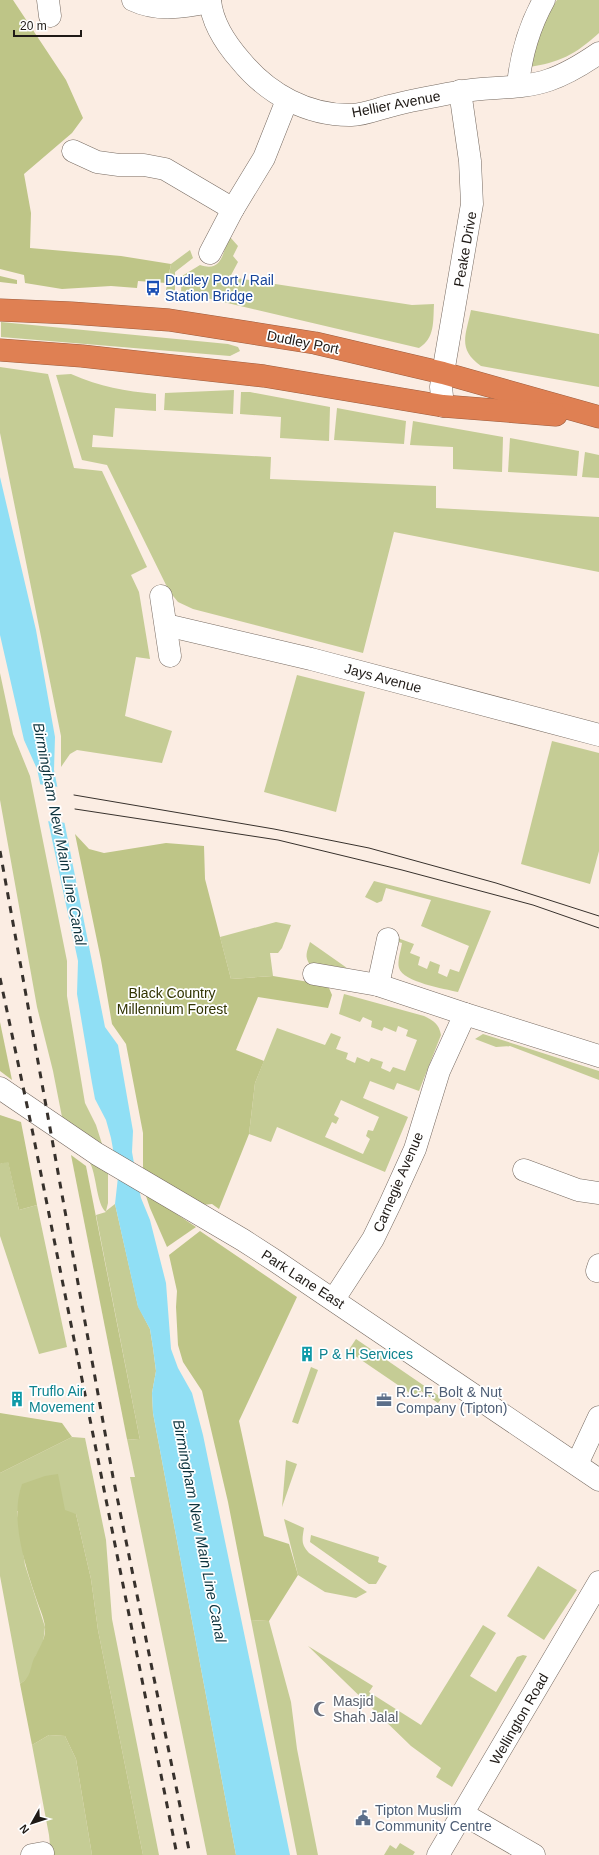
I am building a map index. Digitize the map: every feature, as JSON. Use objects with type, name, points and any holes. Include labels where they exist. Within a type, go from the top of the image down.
[{"type":"highway","name":"Dudley Port","points":[[0,310],[71,312],[169,320],[315,343],[443,373],[599,418]]},
{"type":"highway","name":"Dudley Port","points":[[0,350],[82,356],[264,376],[443,406],[599,418]]},
{"type":"street","points":[[133,0],[142,4],[161,8],[184,7],[210,1]]},
{"type":"street","points":[[518,86],[520,64],[526,42],[536,14],[544,0]]},
{"type":"street","name":"Hellier Avenue","points":[[210,1],[217,27],[227,46],[259,81],[287,100],[323,112],[353,115],[404,102],[460,91],[518,86],[547,81],[568,73],[599,52]]},
{"type":"street","name":"Peake Drive","points":[[443,406],[441,387],[443,373],[472,204],[470,161],[460,91]]},
{"type":"street","points":[[210,253],[233,209],[264,158],[287,100]]},
{"type":"street","points":[[73,151],[97,162],[119,165],[144,165],[165,169],[233,209]]},
{"type":"street","points":[[161,596],[170,656]]},
{"type":"street","name":"Jays Avenue","points":[[166,625],[311,659],[599,735]]},
{"type":"street","points":[[378,985],[388,939]]},
{"type":"street","points":[[314,974],[378,985],[599,1056]]},
{"type":"street","name":"Carnegie Avenue","points":[[334,1299],[373,1239],[387,1211],[415,1149],[439,1071],[465,1014]]},
{"type":"street","name":"Park Lane East","points":[[0,1088],[97,1154],[243,1240],[334,1299],[599,1480]]},
{"type":"street","points":[[524,1170],[578,1190],[599,1194]]},
{"type":"street","points":[[577,1464],[599,1417]]},
{"type":"street","name":"Wellington Road","points":[[438,1855],[599,1582]]},
{"type":"street","points":[[463,1814],[534,1855]]},
{"type":"green space","points":[[0,0],[13,0],[66,80],[83,118],[72,133],[24,174],[31,213],[30,248],[121,256],[171,264],[167,283],[138,281],[137,288],[111,286],[62,289],[25,283],[24,275],[0,269]]},
{"type":"green space","points":[[557,0],[599,0],[599,33],[575,52],[549,63],[528,67],[544,19]]},
{"type":"green space","points":[[230,237],[238,246],[233,256],[238,262],[230,277],[412,305],[434,304],[431,334],[419,348],[181,292],[182,276],[200,265],[208,267],[214,266],[218,263]]},
{"type":"green space","points":[[190,250],[193,258],[175,272],[175,291],[166,290],[171,264]]},
{"type":"green space","points":[[0,276],[17,280],[17,284],[0,282]]},
{"type":"green space","points":[[471,310],[599,334],[599,387],[481,366],[473,360],[466,347],[465,341]]},
{"type":"green space","points":[[1,322],[228,344],[238,347],[240,351],[230,356],[1,337]]},
{"type":"green space","points":[[0,367],[48,374],[74,468],[102,471],[147,567],[131,575],[139,592],[150,659],[136,657],[125,716],[172,731],[162,763],[77,750],[70,754],[61,767],[61,736],[0,433]]},
{"type":"green space","points":[[71,374],[113,388],[156,394],[156,411],[115,408],[113,437],[93,435],[92,447],[271,457],[270,479],[436,486],[436,508],[599,517],[599,572],[394,532],[363,653],[193,609],[178,602],[169,591],[107,465],[82,460],[56,375]]},
{"type":"green space","points":[[234,390],[233,414],[164,410],[165,393]]},
{"type":"green space","points":[[241,392],[250,392],[330,407],[329,441],[280,438],[281,417],[240,414]]},
{"type":"green space","points":[[337,408],[406,421],[404,444],[334,440]]},
{"type":"green space","points":[[413,421],[503,437],[502,472],[453,469],[453,447],[410,445]]},
{"type":"green space","points":[[510,438],[579,451],[577,476],[508,472]]},
{"type":"green space","points":[[585,452],[599,455],[599,478],[582,477]]},
{"type":"green space","points":[[0,673],[13,734],[30,776],[67,961],[67,996],[85,1103],[96,1125],[103,1147],[62,1117],[53,1071],[37,1007],[0,800]]},
{"type":"green space","points":[[297,675],[365,692],[336,812],[264,792]]},
{"type":"green space","points":[[552,741],[599,753],[599,851],[590,884],[521,864]]},
{"type":"green space","name":"Black Country Millennium Forest","points":[[75,834],[89,849],[104,853],[166,843],[204,846],[205,879],[231,979],[273,976],[321,984],[329,988],[332,995],[328,1008],[258,997],[236,1050],[264,1061],[255,1083],[249,1134],[219,1209],[212,1204],[202,1205],[143,1171],[143,1133],[126,1044],[112,1024],[101,960]]},
{"type":"green space","points":[[374,881],[491,911],[458,992],[416,981],[402,973],[398,962],[402,943],[394,941],[395,937],[414,944],[410,953],[420,957],[418,965],[427,969],[430,961],[440,965],[438,973],[447,977],[450,969],[459,972],[469,946],[421,926],[431,900],[386,888],[382,901],[377,903],[365,897]]},
{"type":"green space","points":[[276,922],[291,925],[282,948],[278,953],[270,953],[273,976],[231,979],[220,937]]},
{"type":"green space","points":[[310,942],[347,968],[317,964],[310,965],[308,962],[307,951]]},
{"type":"green space","points":[[344,994],[424,1016],[436,1023],[440,1031],[441,1035],[419,1091],[397,1083],[394,1090],[370,1081],[363,1098],[408,1117],[385,1172],[277,1127],[271,1142],[249,1134],[255,1083],[277,1028],[325,1045],[331,1033],[341,1037],[336,1049],[348,1053],[346,1059],[355,1063],[357,1057],[369,1062],[371,1058],[383,1062],[381,1068],[390,1072],[393,1067],[405,1071],[417,1040],[406,1036],[408,1030],[398,1026],[396,1032],[384,1027],[382,1031],[371,1027],[372,1021],[363,1017],[360,1022],[339,1014]],"holes":[[[341,1100],[379,1117],[373,1131],[368,1130],[366,1136],[370,1139],[363,1154],[325,1137],[332,1122],[336,1124],[339,1118],[334,1115]]]},
{"type":"green space","points":[[0,1022],[12,1080],[0,1071]]},
{"type":"green space","points":[[483,1034],[599,1071],[599,1080],[510,1046],[496,1047],[475,1039]]},
{"type":"green space","points":[[0,1115],[21,1122],[37,1205],[19,1210],[8,1162],[0,1164]]},
{"type":"green space","points":[[71,1155],[86,1166],[140,1440],[127,1439]]},
{"type":"green space","points":[[8,1161],[19,1210],[37,1205],[67,1347],[39,1354],[0,1236],[0,1164]]},
{"type":"green space","points":[[89,1161],[108,1172],[108,1203],[106,1211],[115,1204],[138,1306],[150,1329],[156,1371],[152,1393],[153,1413],[236,1855],[207,1855],[130,1477],[135,1477],[127,1439],[140,1440],[96,1215],[106,1212],[98,1196],[94,1173]]},
{"type":"green space","points":[[145,1193],[196,1227],[167,1247]]},
{"type":"green space","points":[[200,1231],[297,1297],[239,1421],[264,1536],[289,1544],[298,1575],[269,1621],[251,1620],[228,1502],[202,1391],[183,1362],[178,1345],[176,1307],[177,1291],[169,1255]]},
{"type":"green space","points":[[356,1339],[442,1398],[438,1403],[421,1391],[417,1398],[348,1351]]},
{"type":"green space","points":[[311,1367],[318,1370],[298,1424],[292,1422]]},
{"type":"green space","points":[[0,1413],[62,1423],[72,1437],[0,1473]]},
{"type":"green space","points":[[72,1437],[85,1438],[106,1540],[112,1619],[159,1855],[143,1855],[98,1630],[91,1579],[76,1514],[17,1511],[25,1565],[45,1627],[43,1644],[36,1655],[29,1677],[20,1684],[0,1576],[0,1473]]},
{"type":"green space","points":[[286,1460],[297,1464],[282,1507]]},
{"type":"green space","points":[[58,1474],[65,1510],[76,1514],[91,1579],[98,1630],[143,1855],[92,1855],[76,1759],[65,1736],[49,1735],[32,1745],[20,1684],[29,1674],[33,1661],[43,1641],[45,1627],[23,1554],[17,1511],[22,1484],[45,1476]]},
{"type":"green space","points":[[284,1519],[304,1528],[303,1542],[309,1553],[367,1592],[356,1598],[325,1592],[298,1575]]},
{"type":"green space","points":[[311,1535],[379,1557],[378,1562],[387,1566],[376,1584],[369,1584],[310,1542]]},
{"type":"green space","points":[[538,1566],[577,1590],[544,1640],[507,1616]]},
{"type":"green space","points":[[251,1620],[269,1621],[291,1702],[297,1749],[318,1855],[297,1855]]},
{"type":"green space","points":[[483,1625],[496,1633],[470,1676],[496,1692],[517,1657],[523,1655],[527,1656],[452,1787],[436,1777],[441,1768],[411,1746],[308,1646],[373,1686],[369,1692],[421,1725]]},
{"type":"green space","points":[[49,1735],[65,1736],[76,1759],[92,1855],[51,1855],[49,1835],[32,1745]]},
{"type":"green space","points":[[400,1843],[415,1852],[413,1855],[384,1855],[390,1845],[396,1849]]},
{"type":"water","name":"Birmingham New Main Line Canal","points":[[0,477],[36,630],[55,737],[54,770],[105,1027],[118,1045],[133,1131],[132,1152],[137,1180],[141,1198],[150,1220],[166,1283],[171,1349],[178,1368],[192,1393],[203,1435],[290,1855],[236,1855],[153,1413],[152,1393],[156,1371],[150,1329],[138,1307],[115,1204],[118,1177],[106,1120],[95,1099],[77,994],[78,961],[37,769],[24,740],[0,635]]},
{"type":"pier","points":[[38,784],[59,787],[67,823],[46,821]]},
{"type":"tram line","points":[[74,795],[274,829],[369,848],[496,883],[599,916]]},
{"type":"tram line","points":[[75,809],[278,840],[402,870],[533,905],[599,928]]},
{"type":"railway","points":[[0,851],[113,1477],[190,1855]]},
{"type":"railway","points":[[0,978],[32,1129],[177,1855]]},
{"type":"place","name":"Dudley Port / Rail Station Bridge","points":[[153,288]]},
{"type":"place","name":"P & H Services","points":[[307,1354]]},
{"type":"place","name":"Truflo Air Movement","points":[[17,1399]]},
{"type":"place","name":"R.C.F. Bolt & Nut Company (Tipton)","points":[[384,1400]]},
{"type":"place","name":"Masjid Shah Jalal","points":[[321,1709]]},
{"type":"place","name":"Tipton Muslim Community Centre","points":[[363,1818]]}]
